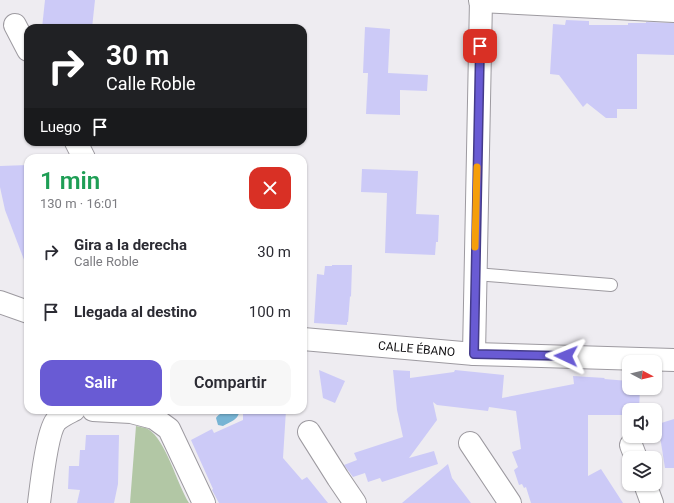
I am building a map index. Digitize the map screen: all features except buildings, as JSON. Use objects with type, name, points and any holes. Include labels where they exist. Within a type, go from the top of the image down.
[{"type":"street","points":[[474,354],[480,0],[674,11]]},
{"type":"street","points":[[15,25],[24,42]]},
{"type":"street","points":[[0,302],[24,311]]},
{"type":"street","name":"CALLE ÉBANO","points":[[307,339],[474,354],[674,360]]},
{"type":"street","points":[[39,503],[49,438],[55,422],[65,414]]},
{"type":"street","points":[[139,414],[154,418],[168,429],[204,503]]},
{"type":"street","points":[[309,432],[355,503]]},
{"type":"street","points":[[470,443],[510,503]]},
{"type":"street","points":[[648,491],[652,503]]},
{"type":"lane","points":[[475,274],[610,285]]},
{"type":"green space","points":[[136,426],[148,429],[160,443],[166,452],[189,503],[130,503]]},
{"type":"water","points":[[220,414],[239,414],[231,422],[223,426],[218,425],[216,418]]},
{"type":"slow traffic","points":[[475,247],[477,167]]},
{"type":"route","points":[[480,46],[474,354],[566,356]]}]
